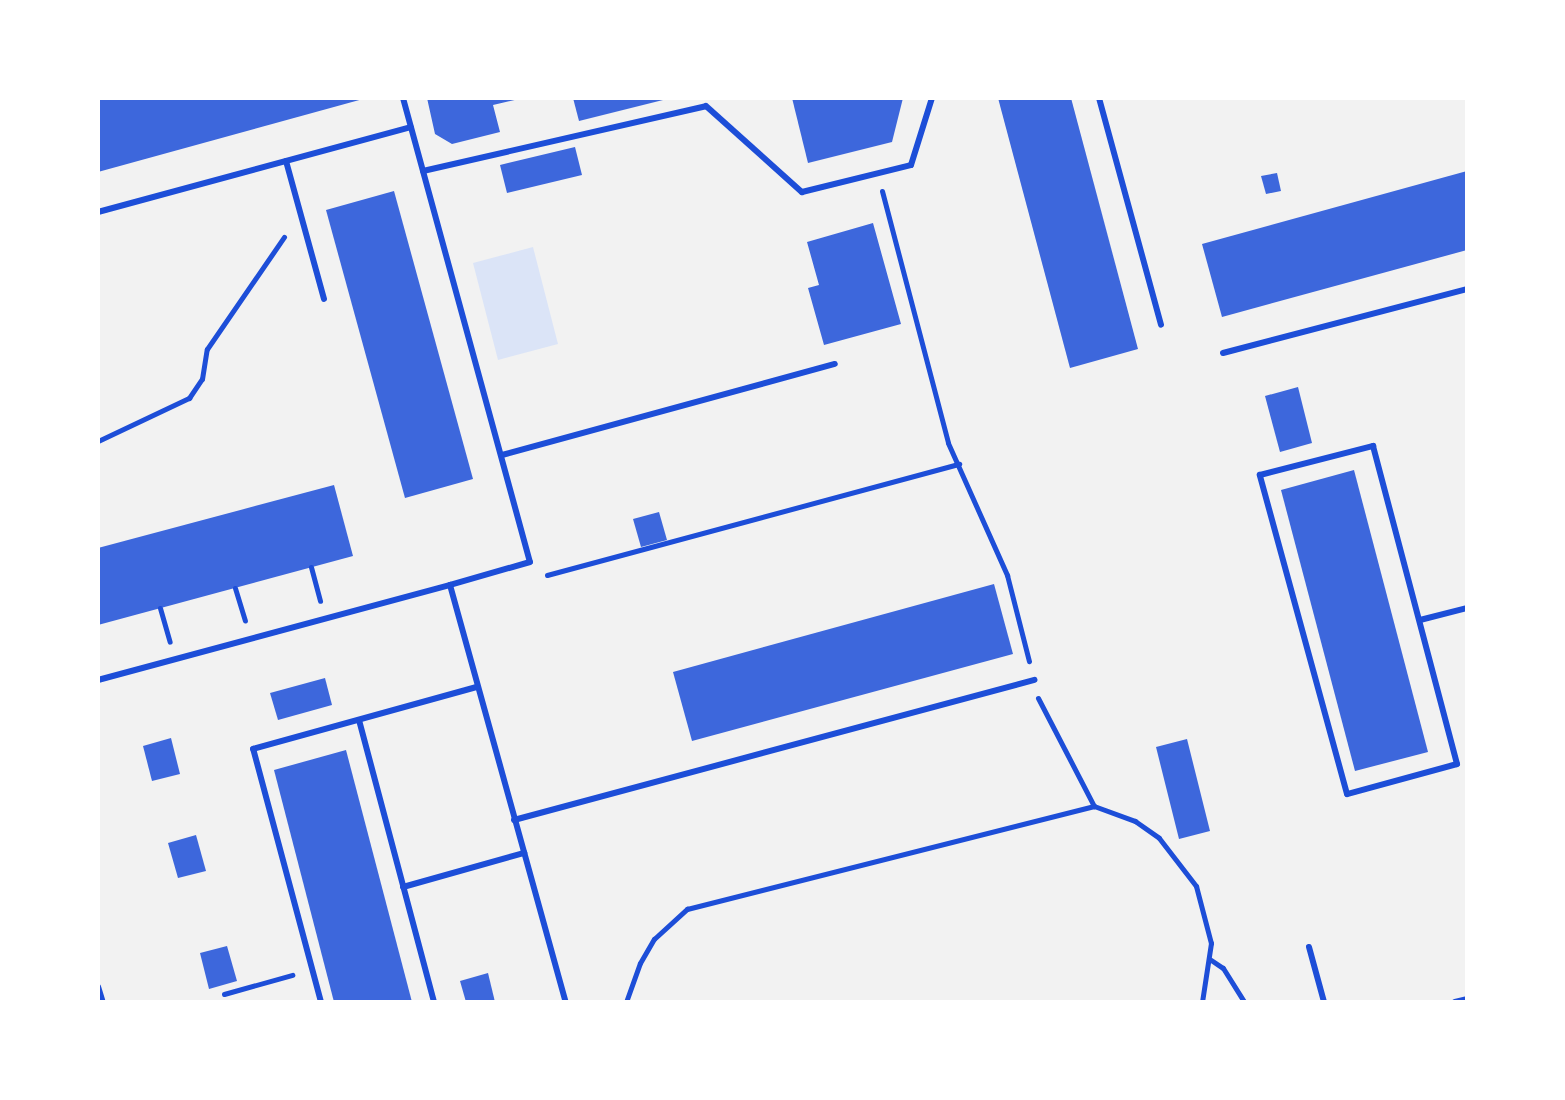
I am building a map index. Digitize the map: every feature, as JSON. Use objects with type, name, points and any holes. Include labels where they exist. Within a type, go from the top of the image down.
[{"type":"lane","points":[[98,680],[530,562],[403,98]]},
{"type":"lane","points":[[423,171],[706,106],[802,192],[911,165],[932,98]]},
{"type":"lane","points":[[1099,98],[1161,325]]},
{"type":"lane","points":[[98,212],[411,127]]},
{"type":"lane","points":[[286,161],[324,299]]},
{"type":"lane","points":[[1223,353],[1467,289]]},
{"type":"lane","points":[[502,455],[835,364]]},
{"type":"lane","points":[[1373,446],[1420,620],[1457,764],[1347,794],[1260,475],[1373,446]]},
{"type":"lane","points":[[450,585],[566,1002]]},
{"type":"lane","points":[[1420,620],[1467,608]]},
{"type":"lane","points":[[514,820],[1034,680]]},
{"type":"lane","points":[[321,1002],[253,749],[477,687]]},
{"type":"lane","points":[[359,720],[434,1002]]},
{"type":"lane","points":[[403,887],[524,853]]},
{"type":"lane","points":[[1309,947],[1324,1002]]},
{"type":"lane","points":[[1455,1002],[1467,999]]},
{"type":"path","points":[[877,174],[948,443],[1007,575],[1040,705],[1094,806]]},
{"type":"path","points":[[98,441],[189,398],[202,379],[207,349],[301,214]]},
{"type":"path","points":[[530,562],[534,578],[959,464]]},
{"type":"path","points":[[311,567],[325,618]]},
{"type":"path","points":[[235,588],[250,639]]},
{"type":"path","points":[[160,608],[175,659]]},
{"type":"path","points":[[626,1002],[654,939],[687,909],[1094,806],[1135,821],[1180,860],[1206,913],[1210,959],[1202,1002]]},
{"type":"path","points":[[1210,959],[1223,968],[1244,1002]]},
{"type":"path","points":[[224,994],[312,970]]},
{"type":"path","points":[[98,986],[103,1002]]},
{"type":"shaded area","points":[[533,247],[558,344],[498,360],[473,263]]},
{"type":"building","points":[[98,98],[363,98],[363,99],[98,172]]},
{"type":"building","points":[[427,98],[519,99],[493,105],[500,132],[452,144],[435,134]]},
{"type":"building","points":[[573,98],[667,98],[667,99],[579,121]]},
{"type":"building","points":[[792,98],[903,98],[892,142],[808,163]]},
{"type":"building","points":[[998,98],[1071,98],[1138,349],[1070,368]]},
{"type":"building","points":[[575,147],[582,175],[507,193],[500,165]]},
{"type":"building","points":[[1467,171],[1467,250],[1222,317],[1202,244]]},
{"type":"building","points":[[1277,173],[1281,191],[1266,194],[1261,176]]},
{"type":"building","points":[[394,191],[473,479],[405,498],[326,210]]},
{"type":"building","points":[[873,223],[901,324],[824,345],[808,288],[819,285],[807,242]]},
{"type":"building","points":[[1298,387],[1312,443],[1280,452],[1265,396]]},
{"type":"building","points":[[1354,470],[1428,752],[1355,771],[1281,490]]},
{"type":"building","points":[[334,485],[353,556],[98,625],[98,548]]},
{"type":"building","points":[[659,512],[667,540],[641,547],[633,519]]},
{"type":"building","points":[[994,584],[1013,654],[692,741],[673,672]]},
{"type":"building","points":[[325,678],[332,705],[278,720],[270,693]]},
{"type":"building","points":[[171,738],[180,774],[152,781],[143,746]]},
{"type":"building","points":[[1187,739],[1210,831],[1179,839],[1156,747]]},
{"type":"building","points":[[346,750],[412,1002],[334,1002],[274,770]]},
{"type":"building","points":[[196,835],[206,871],[178,878],[168,843]]},
{"type":"building","points":[[227,946],[237,981],[209,989],[200,953]]},
{"type":"building","points":[[488,973],[495,1002],[466,1002],[460,981]]}]
